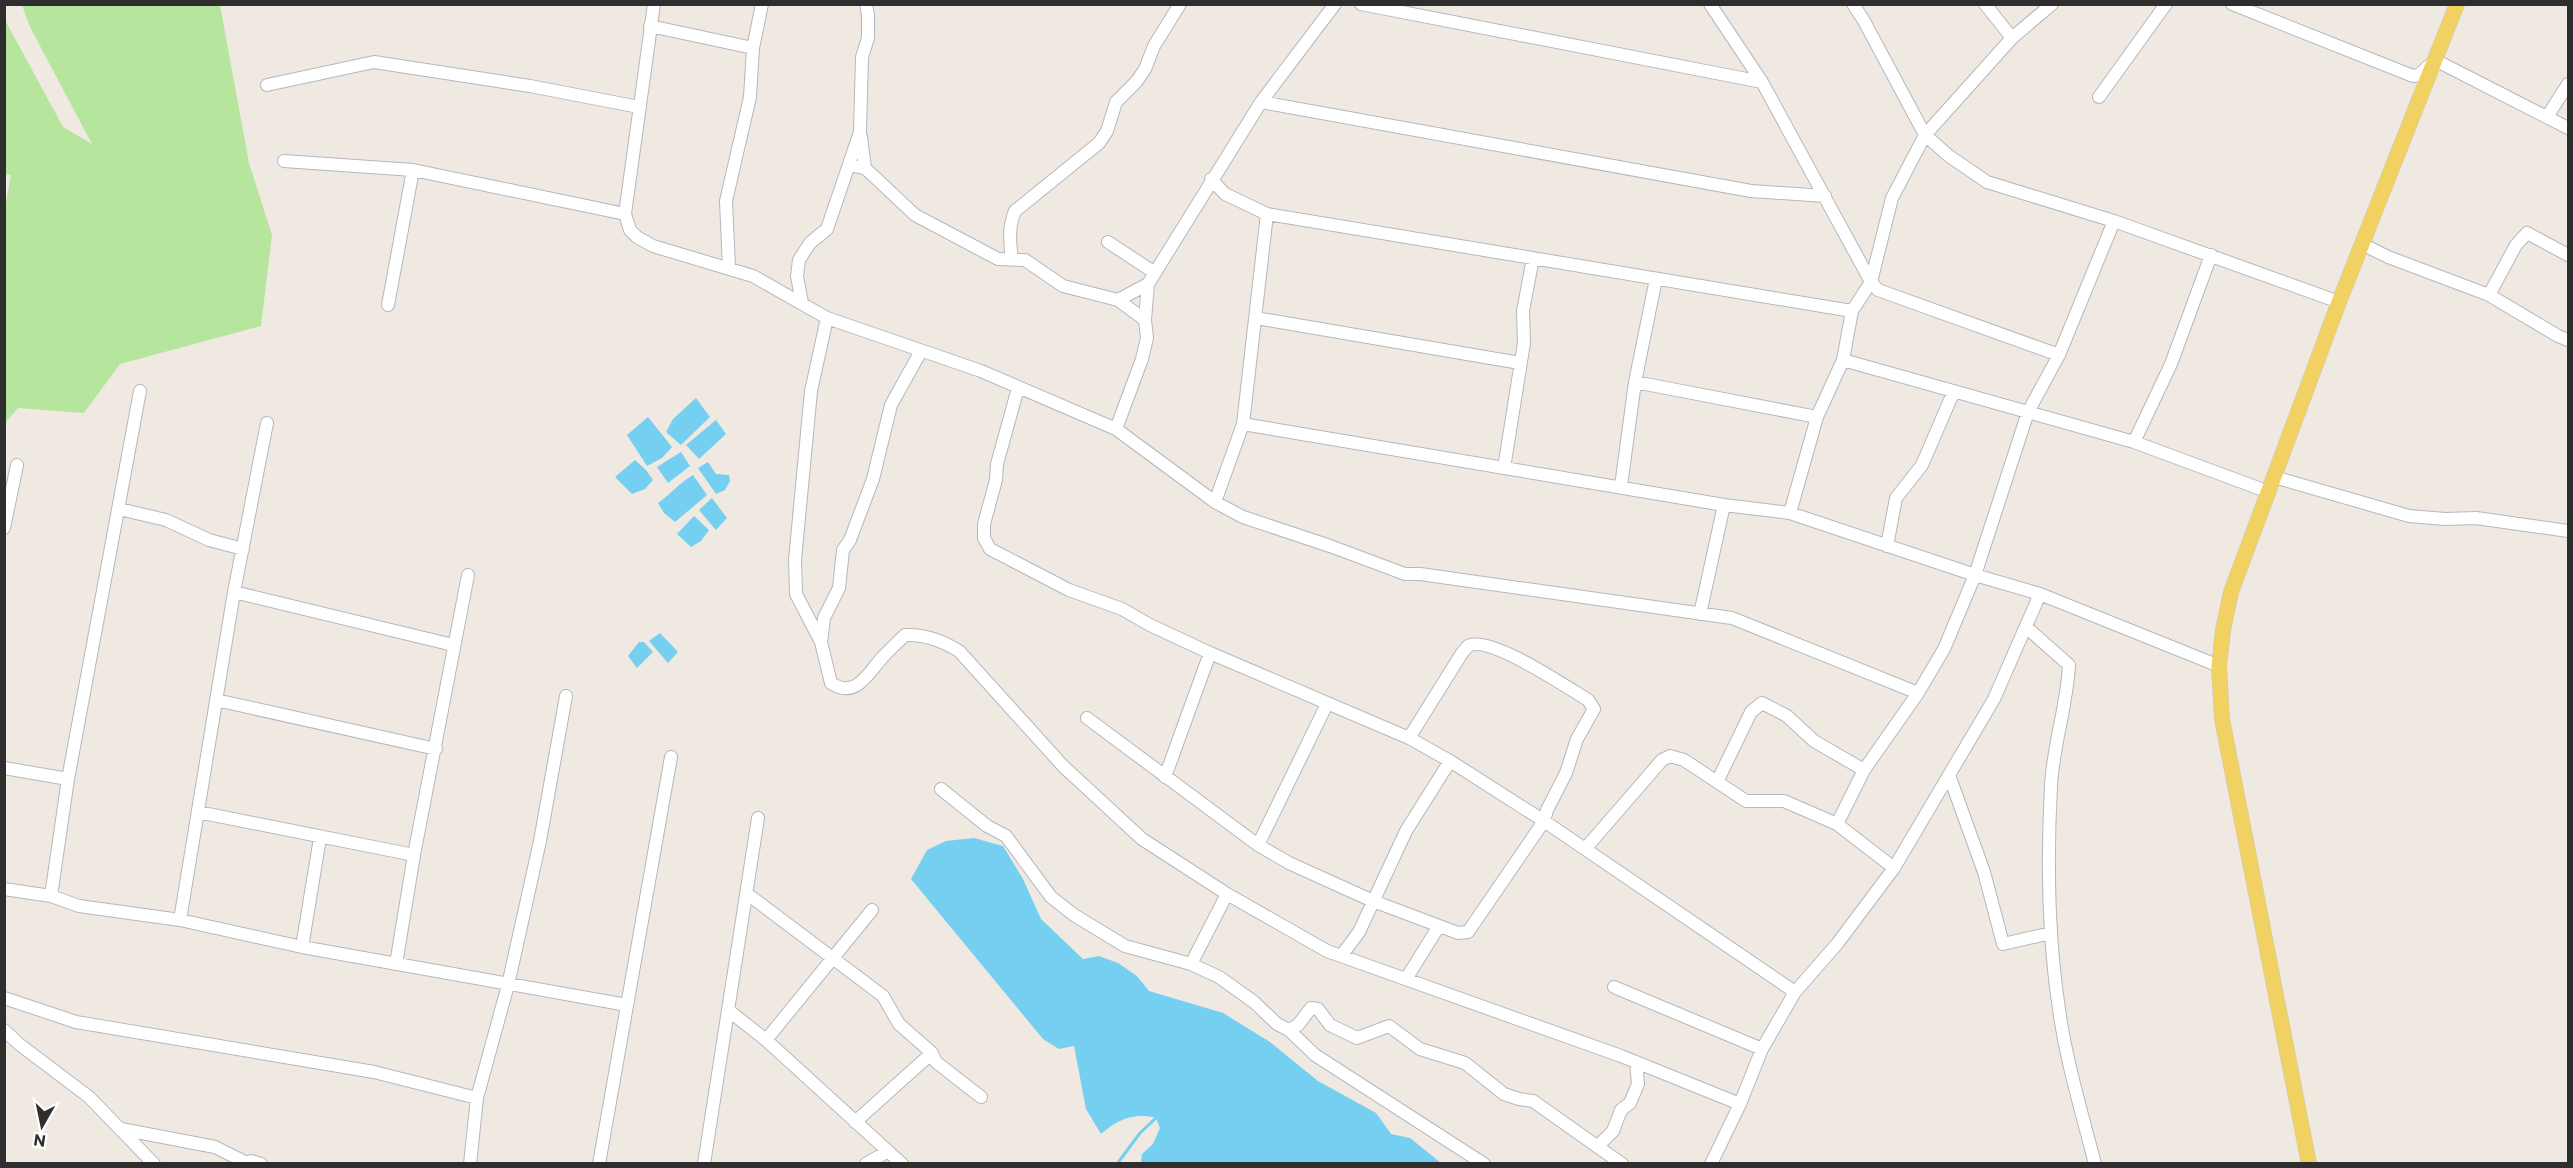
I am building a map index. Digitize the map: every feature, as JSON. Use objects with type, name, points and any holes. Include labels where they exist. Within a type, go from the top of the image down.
[{"type":"main road","points":[[2309,1164],[2222,718],[2219,666],[2223,630],[2231,592],[2339,302],[2364,245],[2457,4]]},
{"type":"street","points":[[654,4],[625,214],[630,230],[652,246],[753,276],[827,318],[981,371],[1116,429],[1215,502],[1243,517],[1405,574],[1563,592],[1732,618],[1918,693]]},
{"type":"street","points":[[729,267],[726,201],[750,97],[753,48],[762,4]]},
{"type":"street","points":[[865,168],[860,132],[862,57],[868,38],[866,4]]},
{"type":"street","points":[[1012,260],[1011,220],[1016,211],[1099,142],[1107,131],[1116,102],[1137,81],[1145,69],[1154,46],[1180,4]]},
{"type":"street","points":[[1116,429],[1142,359],[1147,338],[1145,320],[1151,279],[1211,179],[1261,102],[1335,4]]},
{"type":"street","points":[[1361,4],[1762,82]]},
{"type":"street","points":[[1710,4],[1762,82],[1871,282],[1878,290],[2059,355]]},
{"type":"street","points":[[1853,4],[1925,135],[1949,156],[1986,182],[2114,221],[2339,302]]},
{"type":"street","points":[[1985,4],[2012,38]]},
{"type":"street","points":[[1790,513],[1817,417],[1843,360],[1852,311],[1871,282],[1892,198],[1925,135],[2012,38],[2052,4]]},
{"type":"street","points":[[2099,97],[2166,4]]},
{"type":"street","points":[[2232,4],[2413,76],[2419,75],[2435,60],[2568,129]]},
{"type":"street","points":[[650,26],[753,48]]},
{"type":"street","points":[[267,85],[375,62],[530,86],[639,107]]},
{"type":"street","points":[[2547,117],[2568,84]]},
{"type":"street","points":[[1261,102],[1751,191],[1825,196]]},
{"type":"street","points":[[802,303],[797,276],[799,260],[810,243],[827,229],[860,132]]},
{"type":"street","points":[[284,161],[413,170],[625,214]]},
{"type":"street","points":[[849,165],[865,168],[915,215],[998,259],[1025,260],[1063,286],[1118,300],[1145,320]]},
{"type":"street","points":[[388,304],[413,170]]},
{"type":"street","points":[[1211,179],[1225,194],[1267,214],[1852,311]]},
{"type":"street","points":[[1215,502],[1243,424],[1267,214]]},
{"type":"street","points":[[1837,824],[1864,770],[1918,693],[1944,649],[1966,601],[1969,585],[1975,575],[2028,412],[2059,355],[2114,221]]},
{"type":"street","points":[[2489,295],[2516,245],[2527,233],[2568,255]]},
{"type":"street","points":[[1108,242],[1151,279]]},
{"type":"street","points":[[2364,245],[2388,257],[2489,295],[2568,340]]},
{"type":"street","points":[[2134,441],[2171,364],[2211,255]]},
{"type":"street","points":[[1504,468],[1524,343],[1523,311],[1533,258]]},
{"type":"street","points":[[1118,300],[1151,279]]},
{"type":"street","points":[[1621,486],[1635,382],[1656,279]]},
{"type":"street","points":[[827,318],[811,391],[795,560],[796,594],[820,642],[831,683],[837,688],[861,685],[882,658],[905,635],[918,634],[948,644],[959,651],[1063,766],[1142,838],[1227,894],[1327,951],[1636,1062],[1740,1104]]},
{"type":"street","points":[[1256,318],[1520,363]]},
{"type":"street","points":[[820,642],[824,618],[839,588],[843,550],[850,540],[873,479],[891,405],[921,351]]},
{"type":"street","points":[[1843,360],[2134,441],[2269,492]]},
{"type":"street","points":[[1635,382],[1817,417]]},
{"type":"street","points":[[1018,388],[997,464],[996,480],[984,524],[984,538],[990,549],[1069,590],[1122,609],[1150,626],[1210,653],[1409,738],[1545,821],[1795,992]]},
{"type":"street","points":[[51,896],[68,779],[140,391]]},
{"type":"street","points":[[1887,546],[1896,498],[1922,465],[1954,391]]},
{"type":"street","points":[[180,920],[234,592],[267,423]]},
{"type":"street","points":[[1243,424],[1724,505],[1790,513],[1975,575],[2040,594],[2219,666]]},
{"type":"street","points":[[4,528],[17,465]]},
{"type":"street","points":[[2274,477],[2409,516],[2445,519],[2476,518],[2568,531]]},
{"type":"street","points":[[1700,614],[1724,505]]},
{"type":"street","points":[[119,509],[166,520],[209,540],[243,549]]},
{"type":"street","points":[[396,964],[414,855],[468,575]]},
{"type":"street","points":[[234,592],[453,645]]},
{"type":"street","points":[[1711,1164],[1740,1104],[1762,1049],[1795,992],[1837,944],[1894,868],[1994,699],[2040,594]]},
{"type":"street","points":[[2026,627],[2069,665],[2068,695],[2054,757],[2051,784],[2051,933],[2059,1010],[2095,1164]]},
{"type":"street","points":[[1087,718],[1258,844],[1289,862],[1373,901],[1458,933],[1468,932],[1545,821],[1547,810],[1566,773],[1577,739],[1594,709],[1588,700],[1506,652],[1488,645],[1474,644],[1468,646],[1462,653],[1409,738]]},
{"type":"street","points":[[1166,777],[1210,653]]},
{"type":"street","points":[[470,1164],[477,1098],[508,985],[540,842],[566,696]]},
{"type":"street","points":[[216,700],[436,749]]},
{"type":"street","points":[[1717,782],[1751,712],[1762,703],[1787,716],[1814,741],[1864,770]]},
{"type":"street","points":[[1258,844],[1327,704]]},
{"type":"street","points":[[1585,849],[1662,760],[1670,756],[1684,760],[1746,801],[1784,801],[1837,824],[1894,868]]},
{"type":"street","points":[[599,1164],[671,757]]},
{"type":"street","points":[[1341,956],[1359,932],[1406,831],[1450,761]]},
{"type":"street","points":[[4,768],[68,779]]},
{"type":"street","points":[[1949,775],[1984,872],[2003,944],[2051,933]]},
{"type":"street","points":[[941,789],[987,826],[1006,836],[1051,897],[1074,915],[1125,946],[1191,964],[1220,977],[1254,1002],[1278,1024],[1289,1030],[1315,1055],[1484,1164]]},
{"type":"street","points":[[198,812],[414,855]]},
{"type":"street","points":[[704,1164],[758,818]]},
{"type":"street","points":[[302,947],[320,838]]},
{"type":"street","points":[[4,889],[51,896],[80,906],[180,920],[302,947],[627,1005]]},
{"type":"street","points":[[746,893],[884,996],[899,1024],[932,1053],[936,1062],[981,1097]]},
{"type":"street","points":[[1191,964],[1227,894]]},
{"type":"street","points":[[766,1040],[872,910]]},
{"type":"street","points":[[1406,979],[1439,926]]},
{"type":"street","points":[[1614,987],[1762,1049]]},
{"type":"street","points":[[4,998],[76,1022],[374,1072],[477,1098]]},
{"type":"street","points":[[1289,1030],[1298,1025],[1311,1008],[1318,1009],[1330,1025],[1357,1038],[1389,1026],[1420,1049],[1464,1063],[1504,1094],[1533,1101],[1622,1164]]},
{"type":"street","points":[[728,1010],[766,1040],[902,1164]]},
{"type":"street","points":[[4,1030],[89,1097],[154,1164]]},
{"type":"street","points":[[855,1122],[932,1053]]},
{"type":"street","points":[[1598,1146],[1613,1131],[1621,1110],[1630,1103],[1638,1084],[1636,1062]]},
{"type":"street","points":[[121,1130],[215,1147],[244,1163],[251,1161],[261,1164]]},
{"type":"street","points":[[866,1164],[888,1151]]},
{"type":"green space","points":[[22,5],[220,5],[249,163],[272,235],[261,326],[120,364],[84,413],[18,408],[5,423],[4,213],[11,175],[4,174],[5,20],[63,127],[92,144],[30,27]]},
{"type":"water","points":[[696,398],[710,417],[681,445],[666,432],[673,419]]},
{"type":"water","points":[[648,417],[672,447],[662,458],[647,466],[627,435]]},
{"type":"water","points":[[716,420],[726,434],[699,459],[686,445]]},
{"type":"water","points":[[681,452],[690,466],[668,483],[657,467]]},
{"type":"water","points":[[635,460],[653,480],[645,489],[632,494],[615,477]]},
{"type":"water","points":[[708,462],[716,474],[729,475],[730,481],[725,490],[716,494],[698,468]]},
{"type":"water","points":[[693,475],[707,495],[675,522],[664,513],[658,503]]},
{"type":"water","points":[[712,498],[727,518],[716,530],[699,510]]},
{"type":"water","points":[[694,516],[709,530],[701,541],[691,547],[677,534]]},
{"type":"water","points":[[660,633],[678,652],[668,663],[649,641]]},
{"type":"water","points":[[639,642],[644,642],[653,652],[637,668],[628,656]]},
{"type":"water","points":[[974,838],[1003,846],[1023,879],[1041,919],[1083,959],[1099,956],[1118,963],[1137,976],[1149,991],[1223,1013],[1270,1042],[1318,1081],[1376,1113],[1391,1134],[1410,1138],[1441,1163],[1141,1163],[1142,1154],[1153,1144],[1160,1128],[1156,1118],[1141,1116],[1126,1118],[1101,1134],[1086,1109],[1074,1046],[1059,1049],[1043,1039],[911,879],[927,850],[946,841]]},
{"type":"waterway","points":[[1117,1164],[1140,1133],[1156,1118]]}]
